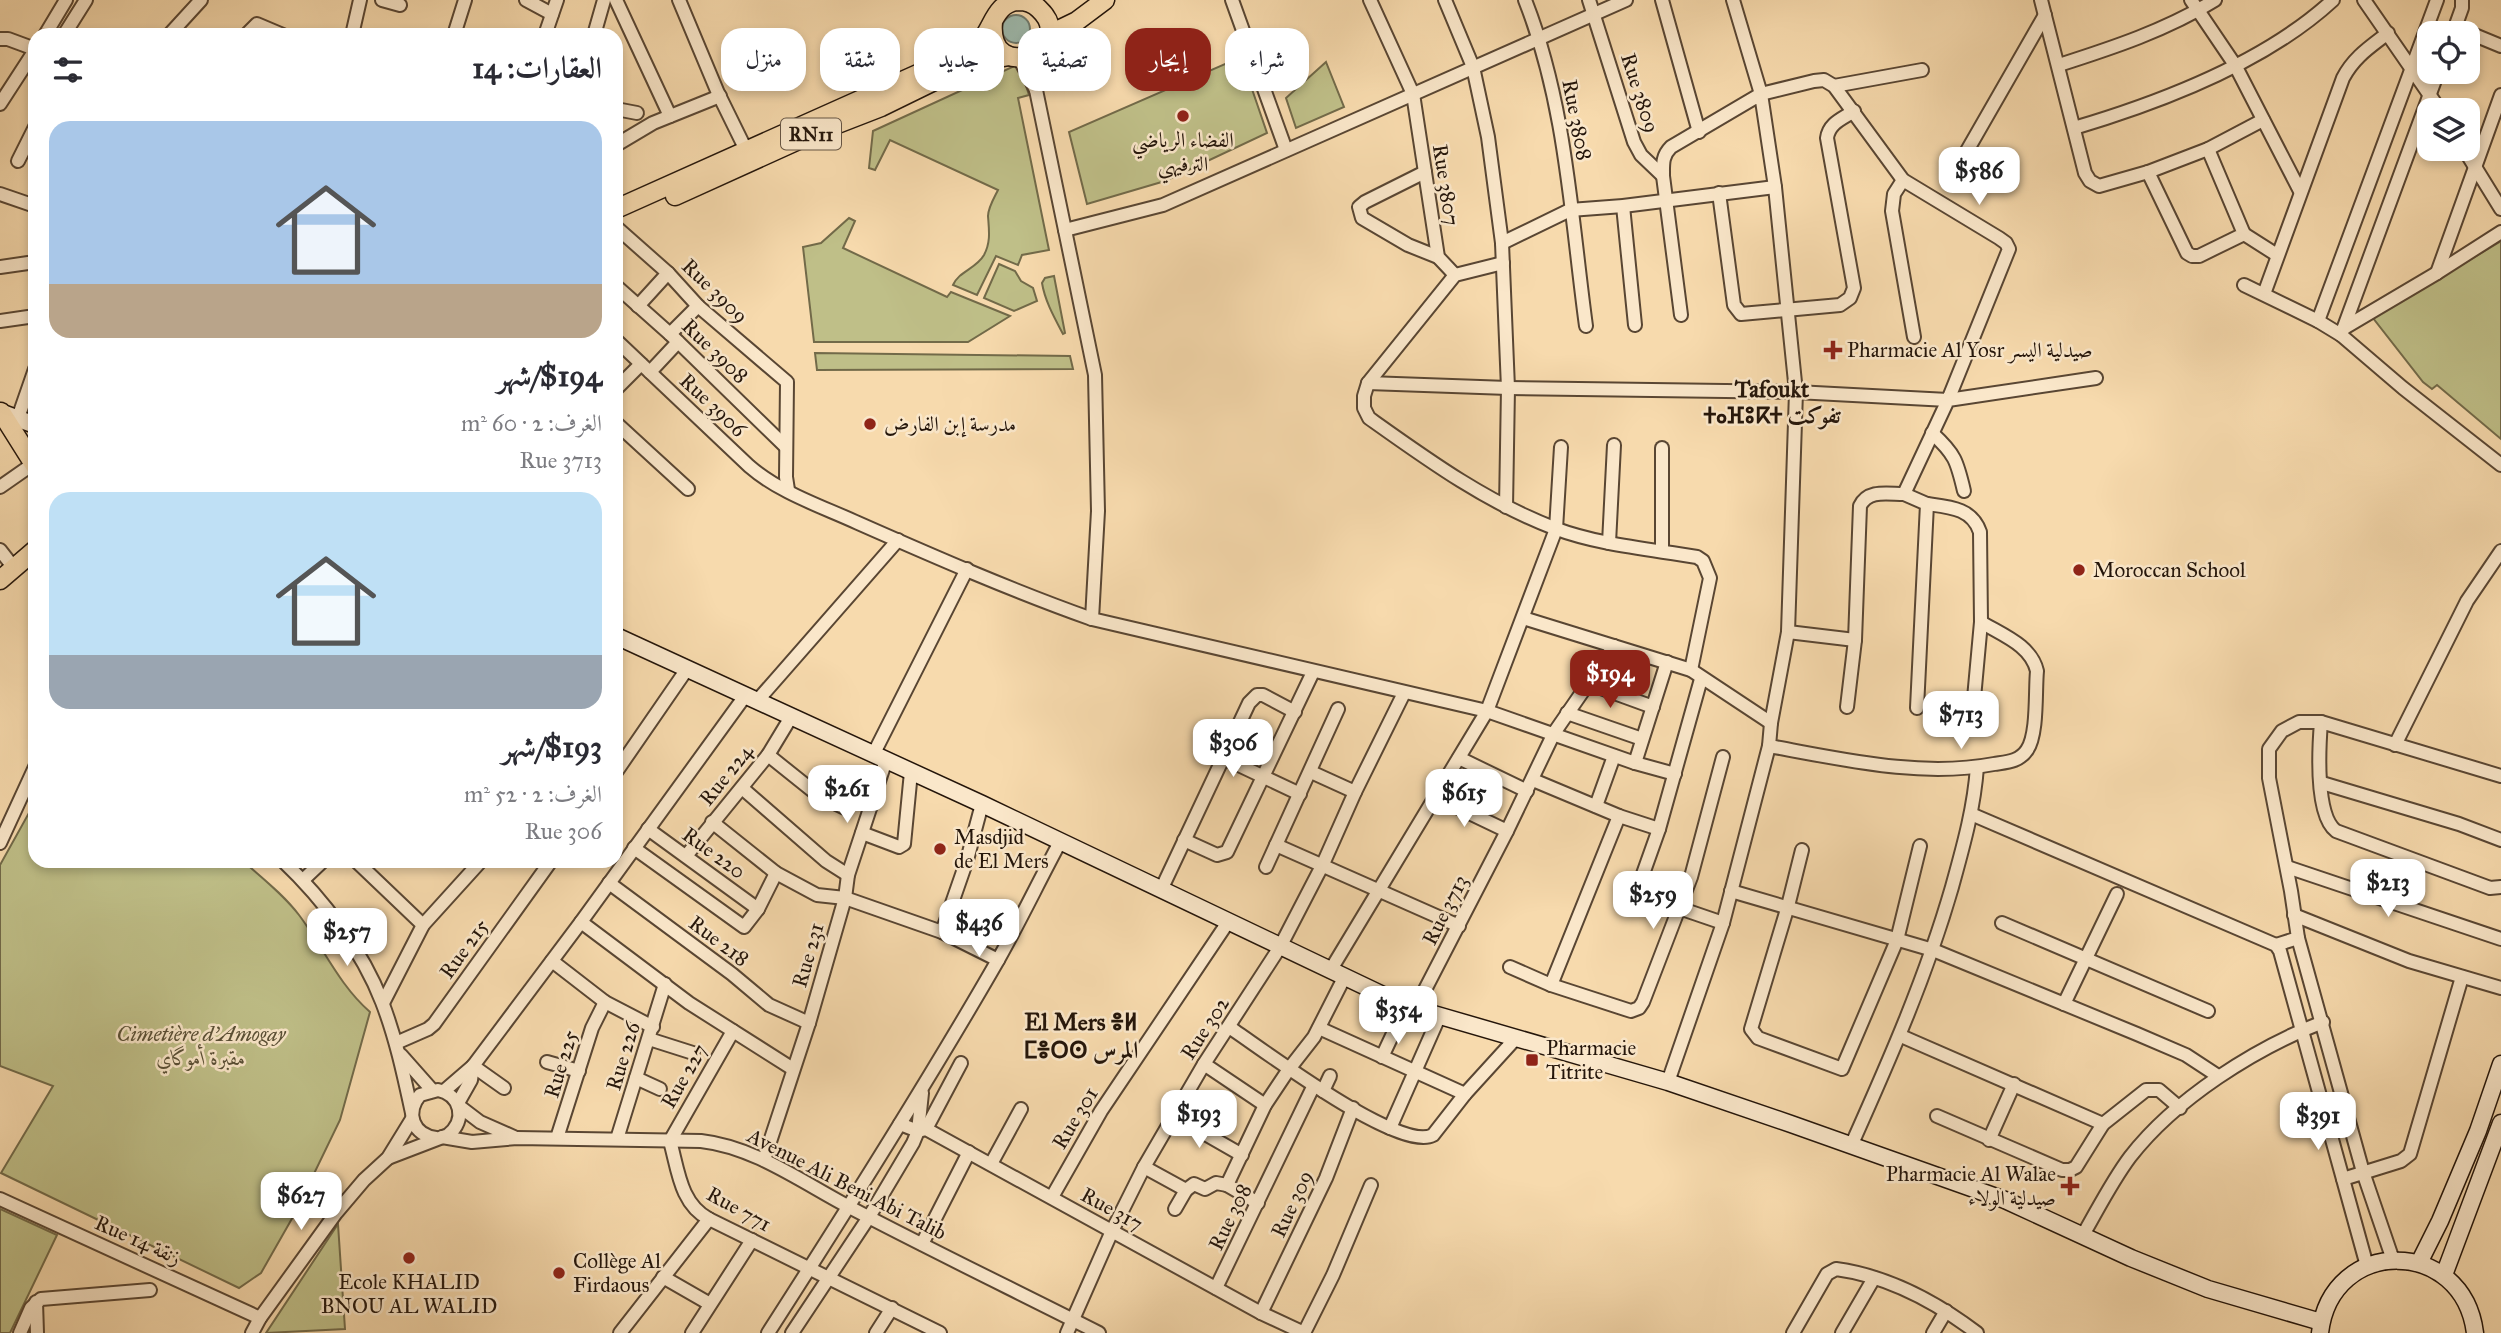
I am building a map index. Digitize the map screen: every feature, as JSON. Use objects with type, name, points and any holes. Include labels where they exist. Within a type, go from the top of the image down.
[{"type":"main road","name":"RN11","points":[[623,206],[967,52],[978,45],[995,11],[1007,4],[1052,0]]},
{"type":"main road","name":"RN11","points":[[1066,28],[1105,0]]},
{"type":"main road","points":[[1021,2],[1046,18],[1045,28]]},
{"type":"main road","points":[[995,11],[992,32],[995,42],[1001,50],[1014,57]]},
{"type":"main road","name":"RN11","points":[[623,218],[814,133],[881,107],[971,63],[1018,57]]},
{"type":"main road","points":[[19,419],[28,447]]},
{"type":"main road","points":[[0,580],[28,557]]},
{"type":"street","points":[[49,28],[66,0]]},
{"type":"street","points":[[68,28],[86,0]]},
{"type":"street","points":[[175,28],[201,0]]},
{"type":"street","points":[[354,28],[360,0]]},
{"type":"street","points":[[382,0],[400,5]]},
{"type":"street","points":[[456,28],[465,0]]},
{"type":"street","points":[[526,0],[552,14]]},
{"type":"street","points":[[547,28],[557,0]]},
{"type":"street","points":[[596,28],[604,0]]},
{"type":"street","points":[[616,0],[670,117]]},
{"type":"street","points":[[679,0],[746,150]]},
{"type":"street","points":[[1232,0],[1286,150]]},
{"type":"street","name":"Rue 3807","points":[[1370,0],[1413,94],[1438,257],[1455,275]]},
{"type":"street","points":[[1446,0],[1473,67],[1488,137],[1502,243],[1508,388],[1506,507]]},
{"type":"street","name":"Rue 3808","points":[[1525,0],[1541,38],[1562,125],[1586,326]]},
{"type":"street","name":"Rue 3809","points":[[1589,0],[1634,142],[1641,155],[1663,176]]},
{"type":"street","points":[[1065,230],[1163,205],[1626,0]]},
{"type":"street","points":[[1662,0],[1699,132]]},
{"type":"street","points":[[1668,1082],[1723,923],[1769,746],[1788,632],[1796,392],[1789,309],[1761,94],[1733,0]]},
{"type":"street","points":[[2041,0],[2085,173],[2090,181],[2099,186],[2148,172],[2208,149],[2263,120]]},
{"type":"street","points":[[2059,65],[2129,42],[2195,5],[2215,0]]},
{"type":"street","points":[[2074,128],[2192,87],[2279,40],[2333,0]]},
{"type":"street","points":[[2364,0],[2432,98]]},
{"type":"street","points":[[2318,321],[2437,0]]},
{"type":"street","points":[[2457,21],[2462,0]]},
{"type":"street","points":[[2195,5],[2235,65],[2300,191]]},
{"type":"street","points":[[1952,177],[2045,15]]},
{"type":"street","points":[[2264,294],[2300,191],[2350,63],[2388,33]]},
{"type":"street","points":[[0,39],[28,46]]},
{"type":"street","points":[[2480,39],[2501,46]]},
{"type":"street","points":[[1014,57],[1018,63]]},
{"type":"street","points":[[0,104],[28,60]]},
{"type":"street","points":[[1834,86],[1922,70]]},
{"type":"street","points":[[1681,315],[1663,176],[1665,153],[1761,94],[1814,81],[1824,80],[1834,86],[1902,180],[2006,243],[2009,249],[1948,400],[1904,494]]},
{"type":"street","points":[[2342,331],[2434,84]]},
{"type":"street","points":[[1036,91],[1096,375],[1098,511],[1092,619]]},
{"type":"street","points":[[623,141],[653,123],[720,96]]},
{"type":"street","points":[[2437,273],[2500,100]]},
{"type":"street","points":[[623,110],[637,113]]},
{"type":"street","points":[[1719,193],[1736,310],[1741,314],[1840,305],[1850,298],[1854,288],[1826,138],[1833,124],[1854,111]]},
{"type":"street","points":[[18,162],[28,141]]},
{"type":"street","points":[[2208,149],[2244,234],[2277,255]]},
{"type":"street","points":[[2471,161],[2501,209]]},
{"type":"street","points":[[1425,172],[1365,202],[1359,208],[1359,214],[1408,245],[1438,257]]},
{"type":"street","points":[[2148,172],[2187,253],[2199,256],[2244,234]]},
{"type":"street","points":[[1902,180],[1894,194],[1892,211],[1914,337]]},
{"type":"street","points":[[1502,243],[1570,209],[1623,206],[1775,187]]},
{"type":"street","points":[[0,194],[28,204]]},
{"type":"street","points":[[1623,206],[1634,325]]},
{"type":"street","points":[[2342,331],[2501,232]]},
{"type":"street","name":"Rue 3909","points":[[623,233],[668,273],[698,306],[787,382],[786,447]]},
{"type":"street","points":[[0,267],[28,263]]},
{"type":"street","points":[[1503,263],[1455,275],[1368,383],[1364,408],[1369,418],[1446,473],[1506,507],[1556,529],[1609,543],[1697,557],[1703,561],[1710,578],[1690,670]]},
{"type":"street","points":[[638,306],[668,273]]},
{"type":"street","points":[[2244,285],[2342,331],[2403,388],[2501,466]]},
{"type":"street","name":"Rue 3908","points":[[623,292],[786,447]]},
{"type":"street","points":[[623,385],[645,368],[674,338],[698,306]]},
{"type":"street","points":[[0,321],[28,317]]},
{"type":"street","name":"Rue 3906","points":[[623,347],[763,478],[898,540],[1051,604],[1092,619],[1487,711],[1614,756],[1675,774]]},
{"type":"street","points":[[1368,383],[1796,392],[1948,400],[2096,378]]},
{"type":"street","points":[[19,419],[28,391]]},
{"type":"street","points":[[623,429],[688,489]]},
{"type":"street","points":[[1932,433],[1949,448],[1957,461],[1964,491]]},
{"type":"street","points":[[1609,543],[1614,444]]},
{"type":"street","points":[[786,447],[788,490]]},
{"type":"street","points":[[1227,1185],[1265,1105],[1319,1028],[1337,974],[1378,891],[1487,711],[1556,529],[1561,447]]},
{"type":"street","points":[[1662,448],[1662,551]]},
{"type":"street","points":[[0,487],[28,469]]},
{"type":"street","points":[[1847,707],[1855,640],[1860,506],[1870,494],[1904,494],[1927,504],[1968,513],[1980,531],[1981,622],[1973,709]]},
{"type":"street","points":[[1917,708],[1927,504]]},
{"type":"street","points":[[623,863],[751,698],[898,540]]},
{"type":"street","points":[[0,550],[14,568]]},
{"type":"street","points":[[2395,745],[2467,601],[2501,551]]},
{"type":"street","name":"Rue 231","points":[[764,1160],[809,1023],[845,898],[848,875],[862,832],[880,757],[967,569]]},
{"type":"street","points":[[1523,618],[1690,670],[1771,723]]},
{"type":"street","points":[[1769,746],[1875,764],[1927,769],[1977,767],[2019,760],[2032,740],[2037,671],[2027,650],[1981,622]]},
{"type":"street","points":[[1788,632],[1855,640]]},
{"type":"street","points":[[623,639],[982,804],[1411,1008],[1668,1082],[2006,1200],[2208,1289],[2320,1327],[2329,1301],[2342,1282],[2367,1266],[2393,1260],[2419,1263],[2444,1275],[2465,1300],[2472,1315],[2474,1333]]},
{"type":"street","name":"Rue 3713","points":[[1382,1057],[1459,926],[1554,733],[1614,646]]},
{"type":"street","points":[[1635,763],[1667,662]]},
{"type":"street","points":[[623,762],[687,669]]},
{"type":"street","points":[[1184,840],[1217,855],[1227,852],[1313,672]]},
{"type":"street","points":[[1701,679],[1659,829],[1638,888],[1644,896],[1723,923]]},
{"type":"street","points":[[1587,683],[1653,707]]},
{"type":"street","name":"Rue 302","points":[[1067,1333],[1144,1167],[1204,1064],[1280,947],[1323,864],[1404,693]]},
{"type":"street","points":[[1161,890],[1249,703],[1257,695],[1263,695],[1294,712]]},
{"type":"street","points":[[1266,867],[1338,709]]},
{"type":"street","points":[[1567,713],[1643,739]]},
{"type":"street","name":"Rue 224","points":[[686,856],[768,755],[791,717]]},
{"type":"street","points":[[2393,1260],[2363,1172],[2298,938],[2269,778],[2269,749],[2282,731],[2299,722],[2322,722],[2501,776]]},
{"type":"street","points":[[2322,722],[2324,813],[2329,826],[2336,831],[2490,888],[2501,887]]},
{"type":"street","points":[[768,755],[818,795],[845,808]]},
{"type":"street","points":[[1596,807],[1614,756]]},
{"type":"street","points":[[1510,967],[1551,985],[1631,1011],[1639,1008],[1680,909],[1723,757]]},
{"type":"street","points":[[1224,758],[1300,794]]},
{"type":"street","points":[[1459,758],[1659,829]]},
{"type":"street","points":[[1851,1146],[1900,1036],[1933,950],[1971,814],[1977,767]]},
{"type":"street","points":[[862,832],[899,847],[904,844],[911,772]]},
{"type":"street","points":[[1311,772],[1355,792]]},
{"type":"street","points":[[0,843],[28,782]]},
{"type":"street","points":[[2322,783],[2459,824],[2501,840]]},
{"type":"street","points":[[742,788],[826,861],[848,875]]},
{"type":"street","points":[[1436,797],[1507,831]]},
{"type":"street","points":[[942,932],[964,870],[982,804]]},
{"type":"street","points":[[1971,814],[2277,945],[2298,938]]},
{"type":"street","points":[[1551,985],[1619,816]]},
{"type":"street","points":[[712,822],[776,873],[817,895],[845,898],[942,932],[998,960]]},
{"type":"street","name":"Rue 220","points":[[648,829],[758,909]]},
{"type":"street","points":[[768,1333],[922,1089],[998,960],[1060,842]]},
{"type":"street","points":[[1276,845],[1459,926]]},
{"type":"street","points":[[1802,850],[1751,1029],[1758,1038],[1842,1069],[1896,940],[1920,846]]},
{"type":"street","points":[[634,848],[742,926],[746,926],[758,909],[776,873]]},
{"type":"street","points":[[2287,867],[2501,939]]},
{"type":"street","points":[[290,868],[303,880],[351,943],[369,972],[383,1003],[397,1048],[412,1116],[421,1133],[439,1138]]},
{"type":"street","points":[[303,880],[316,868]]},
{"type":"street","points":[[363,868],[423,925]]},
{"type":"street","points":[[383,1003],[423,925],[475,868]]},
{"type":"street","name":"Rue 215","points":[[397,1048],[434,1024],[546,868]]},
{"type":"street","points":[[252,1333],[336,1213],[364,1180],[388,1158],[420,1096],[438,1091],[473,1066],[620,868]]},
{"type":"street","name":"Rue 218","points":[[609,883],[732,974],[769,1005],[809,1023]]},
{"type":"street","points":[[1731,891],[1933,950],[2186,1055],[2218,1076]]},
{"type":"street","points":[[2064,1004],[2117,894]]},
{"type":"street","points":[[2294,915],[2409,961],[2501,988]]},
{"type":"street","points":[[581,922],[689,1003],[793,1069]]},
{"type":"street","name":"Rue 301","points":[[1052,1197],[1101,1111],[1228,922]]},
{"type":"street","points":[[2002,923],[2208,1012]]},
{"type":"street","points":[[2277,945],[2367,1266]]},
{"type":"street","points":[[552,961],[651,1033],[693,1053]]},
{"type":"street","points":[[2343,1179],[2400,1160],[2410,1154],[2462,976]]},
{"type":"street","name":"Rue 226","points":[[617,1139],[665,984]]},
{"type":"street","name":"Rue 225","points":[[557,1138],[592,1028],[605,1002]]},
{"type":"street","points":[[1390,1128],[1439,1017]]},
{"type":"street","points":[[2083,1235],[2131,1155],[2180,1108],[2218,1076],[2302,1030],[2323,1022]]},
{"type":"street","points":[[1229,1027],[1318,1089],[1390,1128],[1429,1137],[1516,1038]]},
{"type":"street","points":[[1319,1028],[1465,1094]]},
{"type":"street","name":"Rue 227","points":[[670,1140],[733,1031]]},
{"type":"street","points":[[1900,1036],[2103,1124]]},
{"type":"street","points":[[397,1048],[438,1091],[458,1104]]},
{"type":"street","points":[[547,1062],[579,1071]]},
{"type":"street","points":[[792,1333],[869,1217],[961,1063]]},
{"type":"street","points":[[1204,1064],[1265,1105]]},
{"type":"street","points":[[2419,1263],[2478,1131],[2501,1064]]},
{"type":"street","points":[[473,1066],[504,1088]]},
{"type":"street","points":[[388,1158],[448,1135],[460,1119],[458,1104],[471,1080],[473,1066]]},
{"type":"street","name":"Rue 308","points":[[1216,1288],[1318,1089],[1330,1076]]},
{"type":"street","points":[[636,1079],[660,1089]]},
{"type":"street","points":[[1989,1140],[2014,1084]]},
{"type":"street","points":[[922,1089],[922,1130]]},
{"type":"street","points":[[1937,1116],[2062,1170],[2070,1170],[2076,1167],[2103,1124],[2146,1090],[2160,1090],[2180,1108]]},
{"type":"street","name":"Avenue Ali Beni Abi Talib","points":[[458,1104],[480,1122],[517,1138]]},
{"type":"street","name":"Rue 309","points":[[1261,1313],[1326,1178],[1353,1108]]},
{"type":"street","points":[[991,1164],[1021,1109]]},
{"type":"street","points":[[1174,1116],[1242,1155]]},
{"type":"street","points":[[2444,1275],[2501,1123]]},
{"type":"street","name":"Rue 317","points":[[900,1124],[922,1130],[969,1152],[1261,1313],[1304,1333]]},
{"type":"street","name":"Avenue Ali Beni Abi Talib","points":[[439,1138],[487,1142],[517,1138],[714,1142],[764,1160],[869,1217],[1099,1333]]},
{"type":"street","name":"Rue 771","points":[[670,1140],[686,1199],[693,1208],[709,1219],[940,1333]]},
{"type":"street","points":[[922,1244],[969,1152]]},
{"type":"street","points":[[1144,1167],[1186,1191]]},
{"type":"street","points":[[1175,1209],[1186,1191],[1194,1184],[1205,1189],[1216,1183],[1227,1185],[1258,1203]]},
{"type":"street","points":[[1304,1333],[1333,1275],[1371,1185]]},
{"type":"street","name":"Rue 14 زنقة","points":[[0,1199],[260,1318]]},
{"type":"street","points":[[620,1333],[709,1219]]},
{"type":"street","points":[[692,1333],[752,1240]]},
{"type":"street","points":[[1793,1333],[1830,1272],[1839,1269],[1912,1292],[1977,1333]]},
{"type":"street","points":[[663,1277],[710,1304]]},
{"type":"street","points":[[1842,1333],[1874,1278]]},
{"type":"street","points":[[20,1333],[36,1302],[48,1298],[150,1290]]},
{"type":"street","points":[[36,1302],[37,1333]]},
{"type":"street","points":[[876,1333],[892,1308]]},
{"type":"street","points":[[1933,1333],[1946,1311]]},
{"type":"green space","points":[[1326,62],[1344,107],[1296,128],[1286,98],[1294,91],[1309,91],[1309,77]]},
{"type":"green space","points":[[1018,64],[1018,91],[1028,91],[1029,95],[1018,98],[1049,250],[1022,255],[1018,265],[996,256],[977,295],[953,285],[959,276],[977,264],[984,255],[989,241],[988,213],[998,190],[890,140],[875,170],[869,168],[873,131],[960,91],[1004,91],[1004,71]]},
{"type":"green space","name":"الفضاء الرياضي الترفيهي","points":[[1225,64],[1225,91],[1253,91],[1267,133],[1165,181],[1087,204],[1069,132],[1163,91],[1211,91],[1211,70]]},
{"type":"green space","points":[[849,218],[855,221],[843,248],[947,297],[951,292],[1010,316],[968,342],[814,342],[803,247],[821,243]]},
{"type":"green space","points":[[2501,241],[2501,439],[2437,385],[2432,389],[2423,382],[2373,318]]},
{"type":"green space","points":[[999,264],[1015,271],[1021,281],[1033,288],[1037,301],[1014,311],[984,298]]},
{"type":"green space","points":[[1054,276],[1065,333],[1063,334],[1042,283],[1045,278]]},
{"type":"green space","points":[[815,353],[1070,356],[1073,369],[817,370]]},
{"type":"green space","name":"Cimetière d'Amogay مقبرة أموگاي","points":[[28,815],[28,868],[251,868],[293,907],[340,978],[370,1012],[340,1120],[294,1215],[261,1273],[239,1288],[1,1173],[53,1086],[0,1066],[0,865]]},
{"type":"green space","points":[[0,1209],[57,1235],[10,1333],[0,1333]]},
{"type":"green space","points":[[338,1224],[345,1329],[266,1333]]},
{"type":"shaded area","points":[[1011,16],[1021,16],[1030,28],[1018,28],[1018,43],[1011,42],[1004,36],[1003,24]]},
{"type":"place","name":"الفضاء الرياضي الترفيهي","points":[[1183,116]]},
{"type":"place","name":"Pharmacie Al Yosr صيدلية اليسر","points":[[1833,350]]},
{"type":"place","name":"مدرسة إبن الفارض","points":[[870,424]]},
{"type":"place","name":"Moroccan School","points":[[2079,570]]},
{"type":"place","name":"Masdjid de El Mers","points":[[940,849]]},
{"type":"place","name":"Pharmacie Titrite","points":[[1532,1060]]},
{"type":"place","name":"Pharmacie Al Walae صيدلية الولاء","points":[[2070,1186]]},
{"type":"place","name":"Ecole KHALID BNOU AL WALID","points":[[409,1258]]},
{"type":"place","name":"Collège Al Firdaous","points":[[559,1273]]},
{"type":"district","name":"Tafoukt ⵜⴰⴼⵓⴽⵜ تفوكت","points":[[1772,402]]},
{"type":"district","name":"El Mers ⴻⵍ ⵎⴻⵔⵙ المرس","points":[[1081,1036]]}]
